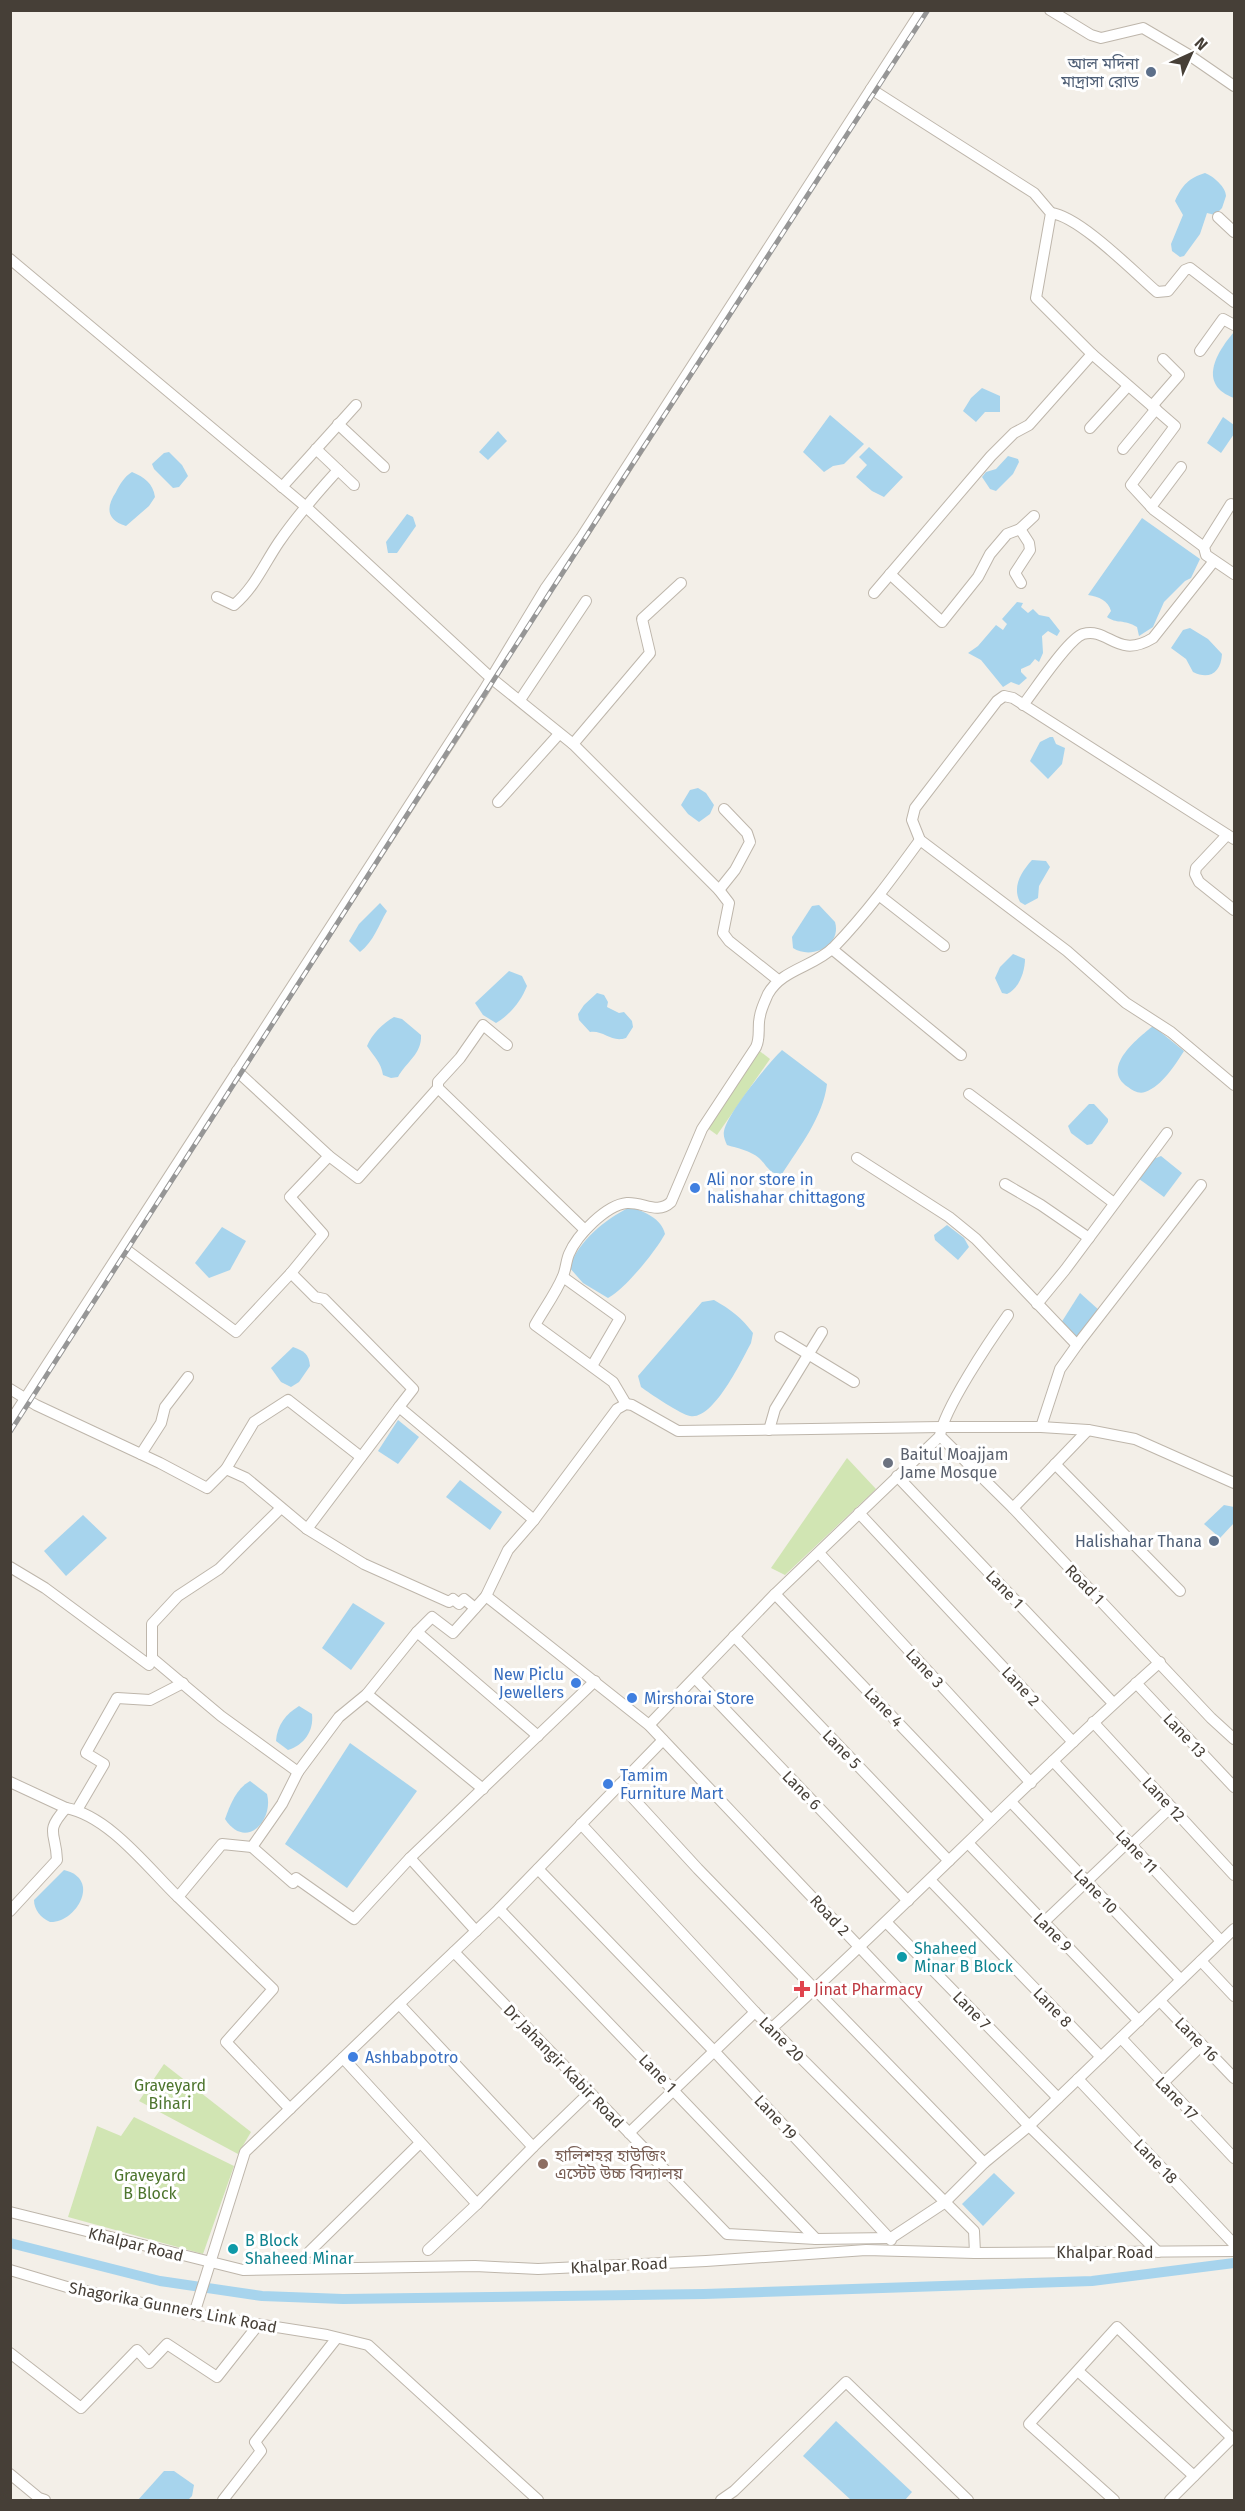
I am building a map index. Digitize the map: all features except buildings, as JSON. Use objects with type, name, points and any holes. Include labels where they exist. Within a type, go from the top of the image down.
[{"type":"street","points":[[10,1422],[491,678],[545,589],[581,538],[922,10]]},
{"type":"street","points":[[1050,10],[1091,35],[1101,38],[1143,28],[1189,55],[1234,86]]},
{"type":"street","points":[[871,89],[1034,193],[1051,213],[1063,214],[1118,257],[1157,292],[1168,291],[1185,270],[1190,268],[1234,302]]},
{"type":"street","points":[[1051,213],[1036,298],[1092,354],[1175,426],[1131,485],[1150,507],[1204,547],[1206,555],[1234,574]]},
{"type":"street","points":[[1218,217],[1234,232]]},
{"type":"street","points":[[10,259],[305,506],[491,678],[573,744],[719,890],[729,903],[723,933],[729,941],[778,980]]},
{"type":"street","points":[[1200,351],[1223,319],[1234,326]]},
{"type":"street","points":[[874,592],[991,456],[1014,434],[1029,425],[1092,354]]},
{"type":"street","points":[[1123,449],[1179,375],[1163,359]]},
{"type":"street","points":[[1090,428],[1128,386]]},
{"type":"street","points":[[282,487],[356,405]]},
{"type":"street","points":[[339,424],[384,467]]},
{"type":"street","points":[[316,449],[354,485]]},
{"type":"street","points":[[1150,507],[1181,467]]},
{"type":"street","points":[[217,597],[234,605],[253,586],[279,542],[305,506],[338,470]]},
{"type":"street","points":[[1204,547],[1231,504]]},
{"type":"street","points":[[890,574],[942,622],[978,577],[990,554],[1007,534],[1020,529],[1034,516]]},
{"type":"street","points":[[1020,529],[1029,543],[1030,550],[1015,573],[1021,583]]},
{"type":"street","points":[[1023,705],[1070,644],[1081,635],[1092,633],[1125,647],[1140,646],[1153,638],[1214,561]]},
{"type":"street","points":[[573,744],[650,653],[642,620],[681,583]]},
{"type":"street","points":[[520,700],[586,601]]},
{"type":"street","points":[[1234,910],[1199,882],[1195,874],[1196,867],[1231,837],[1013,698],[1004,696],[997,701],[915,808],[912,820],[920,840],[1067,951],[1126,1003],[1171,1032],[1234,1085]]},
{"type":"street","points":[[498,802],[560,734]]},
{"type":"street","points":[[719,890],[735,870],[750,842],[747,833],[724,809]]},
{"type":"street","points":[[626,1404],[613,1382],[534,1325],[563,1276],[570,1253],[585,1230],[607,1212],[627,1203],[665,1208],[671,1202],[702,1130],[756,1047],[760,1038],[759,1017],[768,994],[778,980],[819,960],[832,948],[880,896],[920,840]]},
{"type":"street","points":[[880,896],[944,946]]},
{"type":"street","points":[[832,948],[961,1055]]},
{"type":"street","points":[[237,1071],[329,1156],[357,1178],[438,1088],[438,1082],[460,1058],[483,1025],[507,1045]]},
{"type":"street","points":[[438,1088],[585,1230]]},
{"type":"street","points":[[969,1094],[1113,1203]]},
{"type":"street","points":[[1037,1304],[1167,1133]]},
{"type":"street","points":[[124,1248],[236,1332],[291,1273],[323,1234],[290,1197],[329,1156]]},
{"type":"street","points":[[857,1158],[949,1217],[976,1239],[1077,1345]]},
{"type":"street","points":[[1005,1184],[1041,1205],[1089,1238]]},
{"type":"street","points":[[1041,1427],[1060,1369],[1201,1185]]},
{"type":"street","points":[[291,1273],[315,1297],[324,1299],[413,1389],[307,1529]]},
{"type":"street","points":[[563,1276],[620,1318],[592,1366]]},
{"type":"street","points":[[649,1725],[696,1679],[734,1636],[941,1432],[974,1367],[1008,1315]]},
{"type":"street","points":[[769,1430],[775,1409],[822,1332]]},
{"type":"street","points":[[780,1337],[854,1382]]},
{"type":"street","points":[[141,1454],[161,1423],[165,1407],[188,1377]]},
{"type":"street","points":[[10,1389],[25,1400],[141,1454],[207,1488],[225,1469],[254,1422],[288,1400],[361,1457]]},
{"type":"street","points":[[252,1847],[282,1804],[298,1772],[339,1717],[367,1694],[432,1617],[453,1633],[486,1596],[508,1550],[534,1520],[617,1409],[626,1404],[632,1405],[678,1431],[941,1432],[1041,1427],[1088,1430],[1135,1439],[1234,1483]]},
{"type":"street","points":[[399,1407],[534,1520]]},
{"type":"street","points":[[1013,1508],[1088,1430]]},
{"type":"street","name":"Road 1","points":[[941,1432],[1234,1739]]},
{"type":"street","points":[[1055,1464],[1180,1591]]},
{"type":"street","points":[[225,1469],[246,1478],[307,1529],[364,1564],[449,1602],[453,1599],[459,1604],[464,1599],[475,1608]]},
{"type":"street","name":"Lane 1","points":[[897,1476],[1113,1703]]},
{"type":"street","points":[[10,1567],[45,1588],[149,1665],[152,1658],[152,1624],[178,1596],[219,1569],[281,1508]]},
{"type":"street","name":"Lane 2","points":[[859,1513],[1073,1742]]},
{"type":"street","name":"Lane 3","points":[[819,1553],[1031,1783]]},
{"type":"street","name":"Lane 4","points":[[776,1594],[991,1820]]},
{"type":"street","name":"Road 2","points":[[486,1596],[649,1725],[1029,2126],[1158,2252]]},
{"type":"street","points":[[417,1632],[538,1736]]},
{"type":"street","name":"Lane 5","points":[[734,1636],[949,1861]]},
{"type":"street","points":[[152,1658],[221,1716],[298,1772]]},
{"type":"street","points":[[772,2028],[815,1990],[1113,1703],[1137,1683],[1157,1659]]},
{"type":"street","name":"Lane 6","points":[[696,1679],[908,1901]]},
{"type":"street","points":[[178,1898],[222,1844],[252,1847],[293,1883],[296,1878],[354,1919],[411,1858],[595,1681]]},
{"type":"street","points":[[10,1911],[57,1860],[57,1845],[52,1829],[55,1820],[72,1809],[104,1764],[86,1754],[117,1698],[150,1700],[183,1683]]},
{"type":"street","name":"Lane 13","points":[[1137,1683],[1234,1787]]},
{"type":"street","points":[[367,1694],[483,1789]]},
{"type":"street","name":"Lane 12","points":[[1093,1722],[1234,1875]]},
{"type":"street","points":[[194,2314],[245,2152],[499,1909],[663,1740]]},
{"type":"street","name":"Lane 11","points":[[1053,1761],[1221,1941]]},
{"type":"street","points":[[10,1782],[72,1809],[113,1832],[133,1848],[143,1863],[273,1989],[226,2042],[290,2109]]},
{"type":"street","points":[[620,1784],[698,1869],[984,2163]]},
{"type":"street","name":"Lane 10","points":[[1011,1802],[1181,1980]]},
{"type":"street","points":[[1044,1922],[1171,1807]]},
{"type":"street","name":"Lane 20","points":[[581,1824],[755,2012],[974,2231],[975,2253]]},
{"type":"street","name":"Lane 9","points":[[968,1843],[1139,2021]]},
{"type":"street","points":[[411,1858],[476,1931]]},
{"type":"street","name":"Lane 19","points":[[538,1869],[891,2238]]},
{"type":"street","name":"Lane 8","points":[[930,1880],[1101,2057]]},
{"type":"street","name":"Lane 1","points":[[499,1909],[816,2239]]},
{"type":"street","name":"Lane 7","points":[[886,1922],[1058,2098]]},
{"type":"street","points":[[895,2250],[891,2238],[944,2203],[984,2163],[1029,2126],[1234,1929]]},
{"type":"street","name":"Dr Jahangir Kabir Road","points":[[454,1952],[727,2234],[816,2239],[891,2238]]},
{"type":"street","points":[[1201,1961],[1234,1996]]},
{"type":"street","name":"Lane 16","points":[[1160,2001],[1234,2078]]},
{"type":"street","points":[[399,2004],[533,2147]]},
{"type":"street","points":[[629,2133],[755,2012]]},
{"type":"street","name":"Lane 17","points":[[1121,2038],[1234,2158]]},
{"type":"street","points":[[1163,2083],[1202,2045]]},
{"type":"street","points":[[343,2058],[477,2204]]},
{"type":"street","name":"Lane 18","points":[[1078,2079],[1234,2244]]},
{"type":"street","points":[[428,2250],[589,2093]]},
{"type":"street","points":[[309,2252],[420,2143]]},
{"type":"street","name":"Khalpar Road","points":[[10,2212],[208,2267],[243,2270],[475,2266],[538,2269],[866,2250],[975,2253],[1234,2251]]},
{"type":"street","name":"Shagorika Gunners Link Road","points":[[10,2270],[67,2287],[194,2314],[327,2335],[368,2345],[538,2500]]},
{"type":"street","points":[[10,2353],[81,2408],[137,2350],[149,2363],[168,2344],[217,2377],[258,2325]]},
{"type":"street","points":[[1114,2500],[1029,2424],[1117,2327],[1232,2438],[1170,2500]]},
{"type":"street","points":[[222,2500],[261,2451],[255,2442],[336,2339]]},
{"type":"street","points":[[1078,2371],[1194,2476]]},
{"type":"street","points":[[722,2500],[846,2382],[968,2500]]},
{"type":"street","points":[[10,2474],[39,2498],[45,2500]]},
{"type":"green space","points":[[757,1049],[770,1059],[717,1135],[706,1127]]},
{"type":"green space","points":[[847,1458],[876,1489],[785,1575],[771,1568]]},
{"type":"green space","name":"Graveyard Bihari","points":[[164,2064],[251,2132],[238,2154],[139,2101]]},
{"type":"green space","name":"Graveyard B Block","points":[[134,2117],[234,2166],[203,2254],[68,2217],[97,2126],[121,2136]]},
{"type":"water","points":[[1205,173],[1218,182],[1226,196],[1222,208],[1215,215],[1207,213],[1200,234],[1184,256],[1180,257],[1172,251],[1171,244],[1183,215],[1175,201],[1187,183]]},
{"type":"water","points":[[1234,332],[1234,398],[1216,385],[1213,368],[1221,350]]},
{"type":"water","points":[[982,388],[1000,396],[1000,412],[985,412],[976,422],[963,411],[971,398]]},
{"type":"water","points":[[830,415],[864,444],[844,464],[833,466],[824,472],[803,452]]},
{"type":"water","points":[[1223,417],[1234,425],[1234,434],[1221,453],[1207,443]]},
{"type":"water","points":[[498,431],[507,441],[488,460],[479,452]]},
{"type":"water","points":[[869,447],[903,477],[884,497],[872,491],[856,477],[867,465],[859,457]]},
{"type":"water","points":[[169,452],[182,465],[188,476],[179,487],[173,488],[152,464],[164,453]]},
{"type":"water","points":[[1008,456],[1018,459],[1019,462],[1013,474],[996,491],[990,489],[982,477],[986,472],[996,469]]},
{"type":"water","points":[[132,472],[147,481],[155,497],[149,506],[126,526],[111,517],[109,508],[121,483]]},
{"type":"water","points":[[407,514],[413,517],[416,526],[397,553],[388,553],[386,542]]},
{"type":"water","points":[[1142,518],[1200,559],[1191,578],[1164,602],[1153,627],[1139,636],[1137,627],[1107,617],[1111,611],[1108,604],[1088,595]]},
{"type":"water","points":[[1017,602],[1023,603],[1021,607],[1028,613],[1033,609],[1039,615],[1049,617],[1060,631],[1057,636],[1048,631],[1042,636],[1043,653],[1039,662],[1035,659],[1030,665],[1021,669],[1027,678],[1019,685],[1011,682],[1003,687],[981,660],[968,653],[978,646],[996,625],[1003,630],[1007,624],[1002,619]]},
{"type":"water","points":[[1190,628],[1208,639],[1222,654],[1217,670],[1209,675],[1193,672],[1186,659],[1171,648],[1183,630]]},
{"type":"water","points":[[1053,737],[1056,744],[1065,748],[1062,764],[1048,779],[1030,761],[1040,742]]},
{"type":"water","points":[[698,788],[706,793],[714,805],[710,814],[699,822],[681,805],[690,790]]},
{"type":"water","points":[[1032,860],[1046,861],[1050,867],[1039,886],[1038,898],[1025,905],[1020,902],[1017,885]]},
{"type":"water","points":[[380,903],[387,911],[372,938],[360,952],[349,941],[359,924]]},
{"type":"water","points":[[819,905],[835,922],[834,938],[830,944],[816,951],[800,951],[793,948],[792,937],[812,906]]},
{"type":"water","points":[[1013,954],[1025,959],[1024,969],[1015,988],[1007,994],[1002,993],[995,978],[1000,967]]},
{"type":"water","points":[[509,971],[522,976],[527,986],[514,1007],[496,1023],[483,1015],[475,1003]]},
{"type":"water","points":[[597,993],[604,995],[608,1002],[607,1007],[619,1013],[624,1012],[632,1021],[633,1027],[626,1038],[616,1039],[590,1032],[579,1020],[578,1014],[584,1005]]},
{"type":"water","points":[[394,1017],[402,1019],[421,1035],[421,1042],[416,1053],[398,1077],[391,1078],[383,1075],[379,1063],[367,1046],[378,1029]]},
{"type":"water","points":[[1153,1026],[1184,1051],[1157,1085],[1145,1092],[1134,1091],[1120,1079],[1119,1063],[1138,1038]]},
{"type":"water","points":[[782,1050],[827,1084],[816,1120],[782,1174],[778,1174],[771,1171],[752,1153],[727,1145],[724,1133],[740,1101]]},
{"type":"water","points":[[1089,1104],[1094,1104],[1108,1119],[1108,1122],[1092,1144],[1087,1145],[1071,1133],[1068,1126]]},
{"type":"water","points":[[1152,1155],[1156,1158],[1161,1156],[1182,1173],[1164,1197],[1135,1176]]},
{"type":"water","points":[[630,1207],[656,1220],[665,1234],[623,1287],[608,1298],[583,1283],[569,1267],[580,1248],[594,1232],[611,1218]]},
{"type":"water","points":[[947,1225],[964,1238],[969,1247],[958,1260],[935,1240],[934,1235]]},
{"type":"water","points":[[222,1227],[246,1241],[230,1270],[209,1278],[195,1263]]},
{"type":"water","points":[[1080,1293],[1100,1311],[1076,1339],[1061,1323]]},
{"type":"water","points":[[714,1300],[735,1314],[749,1328],[753,1333],[751,1343],[717,1400],[699,1415],[690,1416],[641,1387],[638,1376],[702,1302]]},
{"type":"water","points":[[293,1347],[305,1354],[310,1366],[299,1382],[291,1387],[281,1382],[271,1368]]},
{"type":"water","points":[[398,1420],[419,1437],[398,1464],[378,1451]]},
{"type":"water","points":[[460,1480],[502,1512],[490,1530],[446,1497]]},
{"type":"water","points":[[1224,1505],[1234,1507],[1234,1523],[1220,1538],[1204,1524]]},
{"type":"water","points":[[83,1515],[107,1538],[66,1576],[44,1551]]},
{"type":"water","points":[[353,1603],[385,1623],[351,1670],[322,1648]]},
{"type":"water","points":[[299,1706],[312,1714],[310,1732],[299,1745],[288,1750],[276,1741],[278,1730],[283,1720]]},
{"type":"water","points":[[350,1743],[417,1791],[347,1888],[285,1844]]},
{"type":"water","points":[[250,1781],[267,1794],[268,1804],[262,1822],[249,1832],[241,1832],[233,1828],[225,1819],[237,1793]]},
{"type":"water","points":[[64,1870],[75,1875],[82,1882],[81,1900],[68,1916],[50,1922],[39,1913],[34,1900]]},
{"type":"water","points":[[994,2173],[1015,2193],[983,2226],[962,2204]]},
{"type":"water","points":[[836,2421],[912,2492],[905,2500],[851,2500],[803,2456]]},
{"type":"water","points":[[164,2471],[174,2471],[194,2485],[192,2496],[188,2500],[138,2500]]},
{"type":"waterway","points":[[10,2243],[160,2281],[262,2296],[343,2299],[704,2294],[1092,2281],[1234,2263]]},
{"type":"railway","points":[[10,1432],[632,465],[928,10]]},
{"type":"place","name":"আল মদিনা মাদ্রাসা রোড","points":[[1151,72]]},
{"type":"place","name":"Ali nor store in halishahar chittagong","points":[[695,1188]]},
{"type":"place","name":"Baitul Moajjam Jame Mosque","points":[[888,1463]]},
{"type":"place","name":"Halishahar Thana","points":[[1214,1541]]},
{"type":"place","name":"New Piclu Jewellers","points":[[576,1683]]},
{"type":"place","name":"Mirshorai Store","points":[[632,1698]]},
{"type":"place","name":"Tamim Furniture Mart","points":[[608,1784]]},
{"type":"place","name":"Shaheed Minar B Block","points":[[902,1957]]},
{"type":"place","name":"Jinat Pharmacy","points":[[802,1989]]},
{"type":"place","name":"Ashbabpotro","points":[[353,2057]]},
{"type":"place","name":"হালিশহর হাউজিং এস্টেট উচ্চ বিদ্যালয়","points":[[543,2164]]},
{"type":"place","name":"B Block Shaheed Minar","points":[[233,2249]]}]
